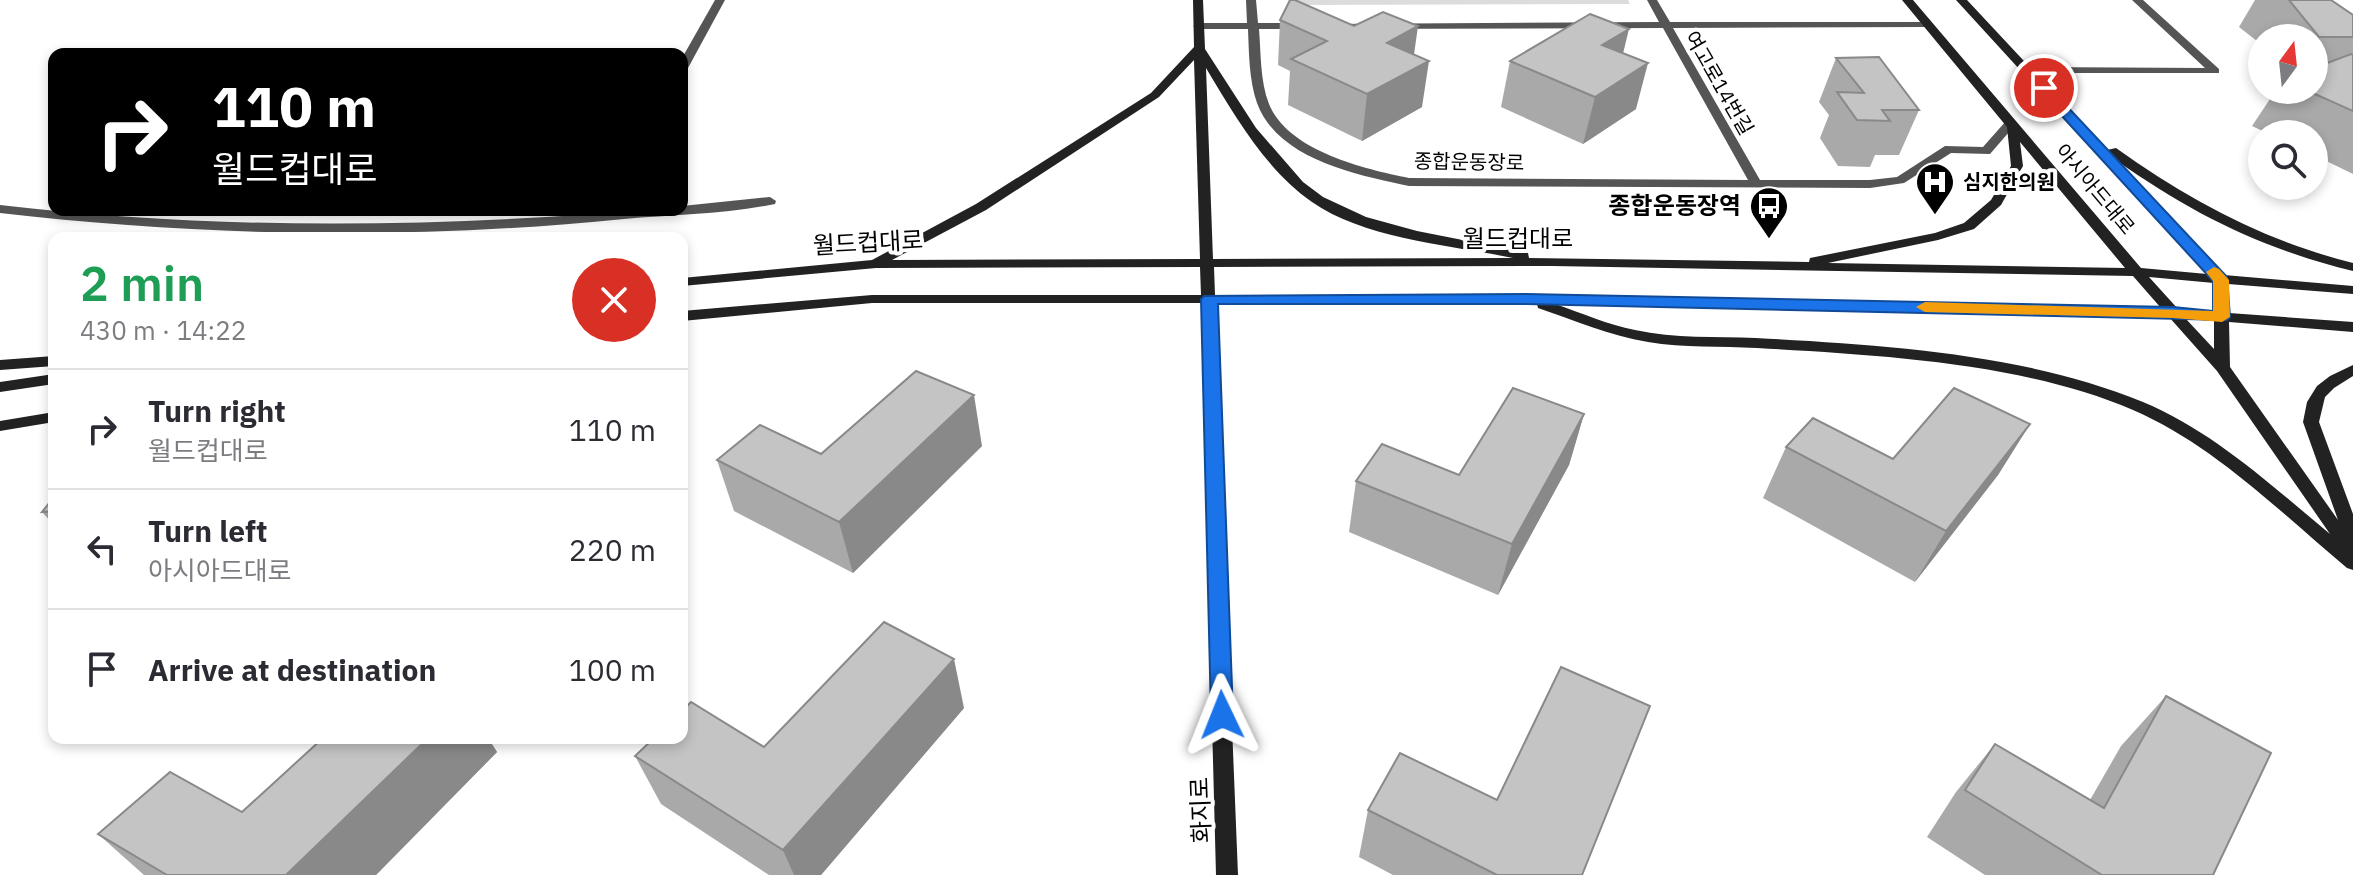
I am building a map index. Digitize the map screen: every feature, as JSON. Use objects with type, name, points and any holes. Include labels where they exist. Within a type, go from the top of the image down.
[{"type":"main road","points":[[1198,0],[1207,263]]},
{"type":"main road","name":"아시아드대로","points":[[1907,0],[2136,272],[2222,367],[2353,554]]},
{"type":"main road","name":"아시아드대로","points":[[1961,0],[2221,280]]},
{"type":"main road","points":[[1199,48],[1260,144],[1289,176],[1319,201],[1362,221],[1552,262]]},
{"type":"main road","points":[[876,264],[981,207],[1155,95],[1199,48]]},
{"type":"main road","points":[[1784,267],[1938,236],[1969,226],[1996,202],[2017,166],[2010,124]]},
{"type":"main road","points":[[2079,126],[2182,201],[2234,229],[2287,250],[2353,267]]},
{"type":"main road","name":"월드컵대로","points":[[688,281],[876,264],[1552,262],[2136,272],[2353,290]]},
{"type":"main road","name":"화지로","points":[[1207,263],[1227,875]]},
{"type":"main road","points":[[2221,280],[2222,367]]},
{"type":"main road","points":[[688,315],[872,299],[1526,299],[2173,313],[2353,327]]},
{"type":"main road","points":[[1526,299],[1636,335],[1844,349],[2043,376],[2102,393],[2141,408],[2200,440],[2353,563]]},
{"type":"main road","points":[[0,365],[48,361]]},
{"type":"main road","points":[[2353,370],[2327,385],[2313,402],[2311,422],[2353,537]]},
{"type":"main road","points":[[0,387],[48,380]]},
{"type":"main road","points":[[0,426],[48,418]]},
{"type":"street","points":[[688,57],[720,0]]},
{"type":"street","name":"종합운동장로","points":[[1251,0],[1263,105],[1275,122],[1291,139],[1364,171],[1409,182],[1870,184],[1900,180],[1949,149],[1986,151],[2010,124]]},
{"type":"street","name":"여고로14번길","points":[[1652,0],[1756,183]]},
{"type":"street","points":[[2026,70],[2215,71],[2137,0]]},
{"type":"street","points":[[1198,26],[1926,24]]},
{"type":"street","points":[[1364,25],[1388,39]]},
{"type":"street","points":[[688,207],[770,201]]},
{"type":"street","points":[[0,209],[48,215]]},
{"type":"street","points":[[56,216],[282,231],[475,227],[581,216]]},
{"type":"shaded area","points":[[1297,0],[1628,0],[1630,4],[1298,5]]},
{"type":"building","points":[[1290,0],[1354,26],[1383,12],[1418,26],[1387,43],[1429,61],[1367,94],[1291,59],[1327,41],[1280,20]]},
{"type":"building","points":[[2289,0],[2331,0],[2353,15],[2353,37],[2328,37],[2328,24],[2308,24]]},
{"type":"building","points":[[1590,14],[1629,29],[1602,45],[1648,63],[1595,97],[1510,61]]},
{"type":"building","points":[[2353,55],[2353,111],[2328,100],[2328,63]]},
{"type":"building","points":[[1879,57],[1919,110],[1882,110],[1890,121],[1857,120],[1837,92],[1864,93],[1836,58]]},
{"type":"building","points":[[916,371],[974,395],[839,522],[717,460],[760,425],[821,454]]},
{"type":"building","points":[[1513,388],[1584,414],[1512,544],[1356,481],[1382,444],[1459,475]]},
{"type":"building","points":[[1954,388],[2030,424],[1946,531],[1786,447],[1813,418],[1893,459]]},
{"type":"building","points":[[884,622],[954,659],[783,850],[635,756],[648,744],[688,744],[688,705],[691,702],[764,747]]},
{"type":"building","points":[[1561,667],[1650,706],[1582,875],[1497,875],[1368,810],[1400,753],[1497,800]]},
{"type":"building","points":[[2166,696],[2271,753],[2213,875],[2102,875],[1965,790],[1995,744],[2104,808]]},
{"type":"building","points":[[316,744],[422,744],[286,875],[167,875],[98,834],[170,772],[242,812]]},
{"type":"slow traffic","points":[[1925,307],[2222,317],[2221,280],[2214,272]]},
{"type":"place","name":"심지한의원","points":[[1935,216]]},
{"type":"place","name":"종합운동장역","points":[[1769,240]]},
{"type":"route","points":[[1222,715],[1209,299],[1526,299],[2173,313],[2222,317],[2221,280],[2044,88]]}]
